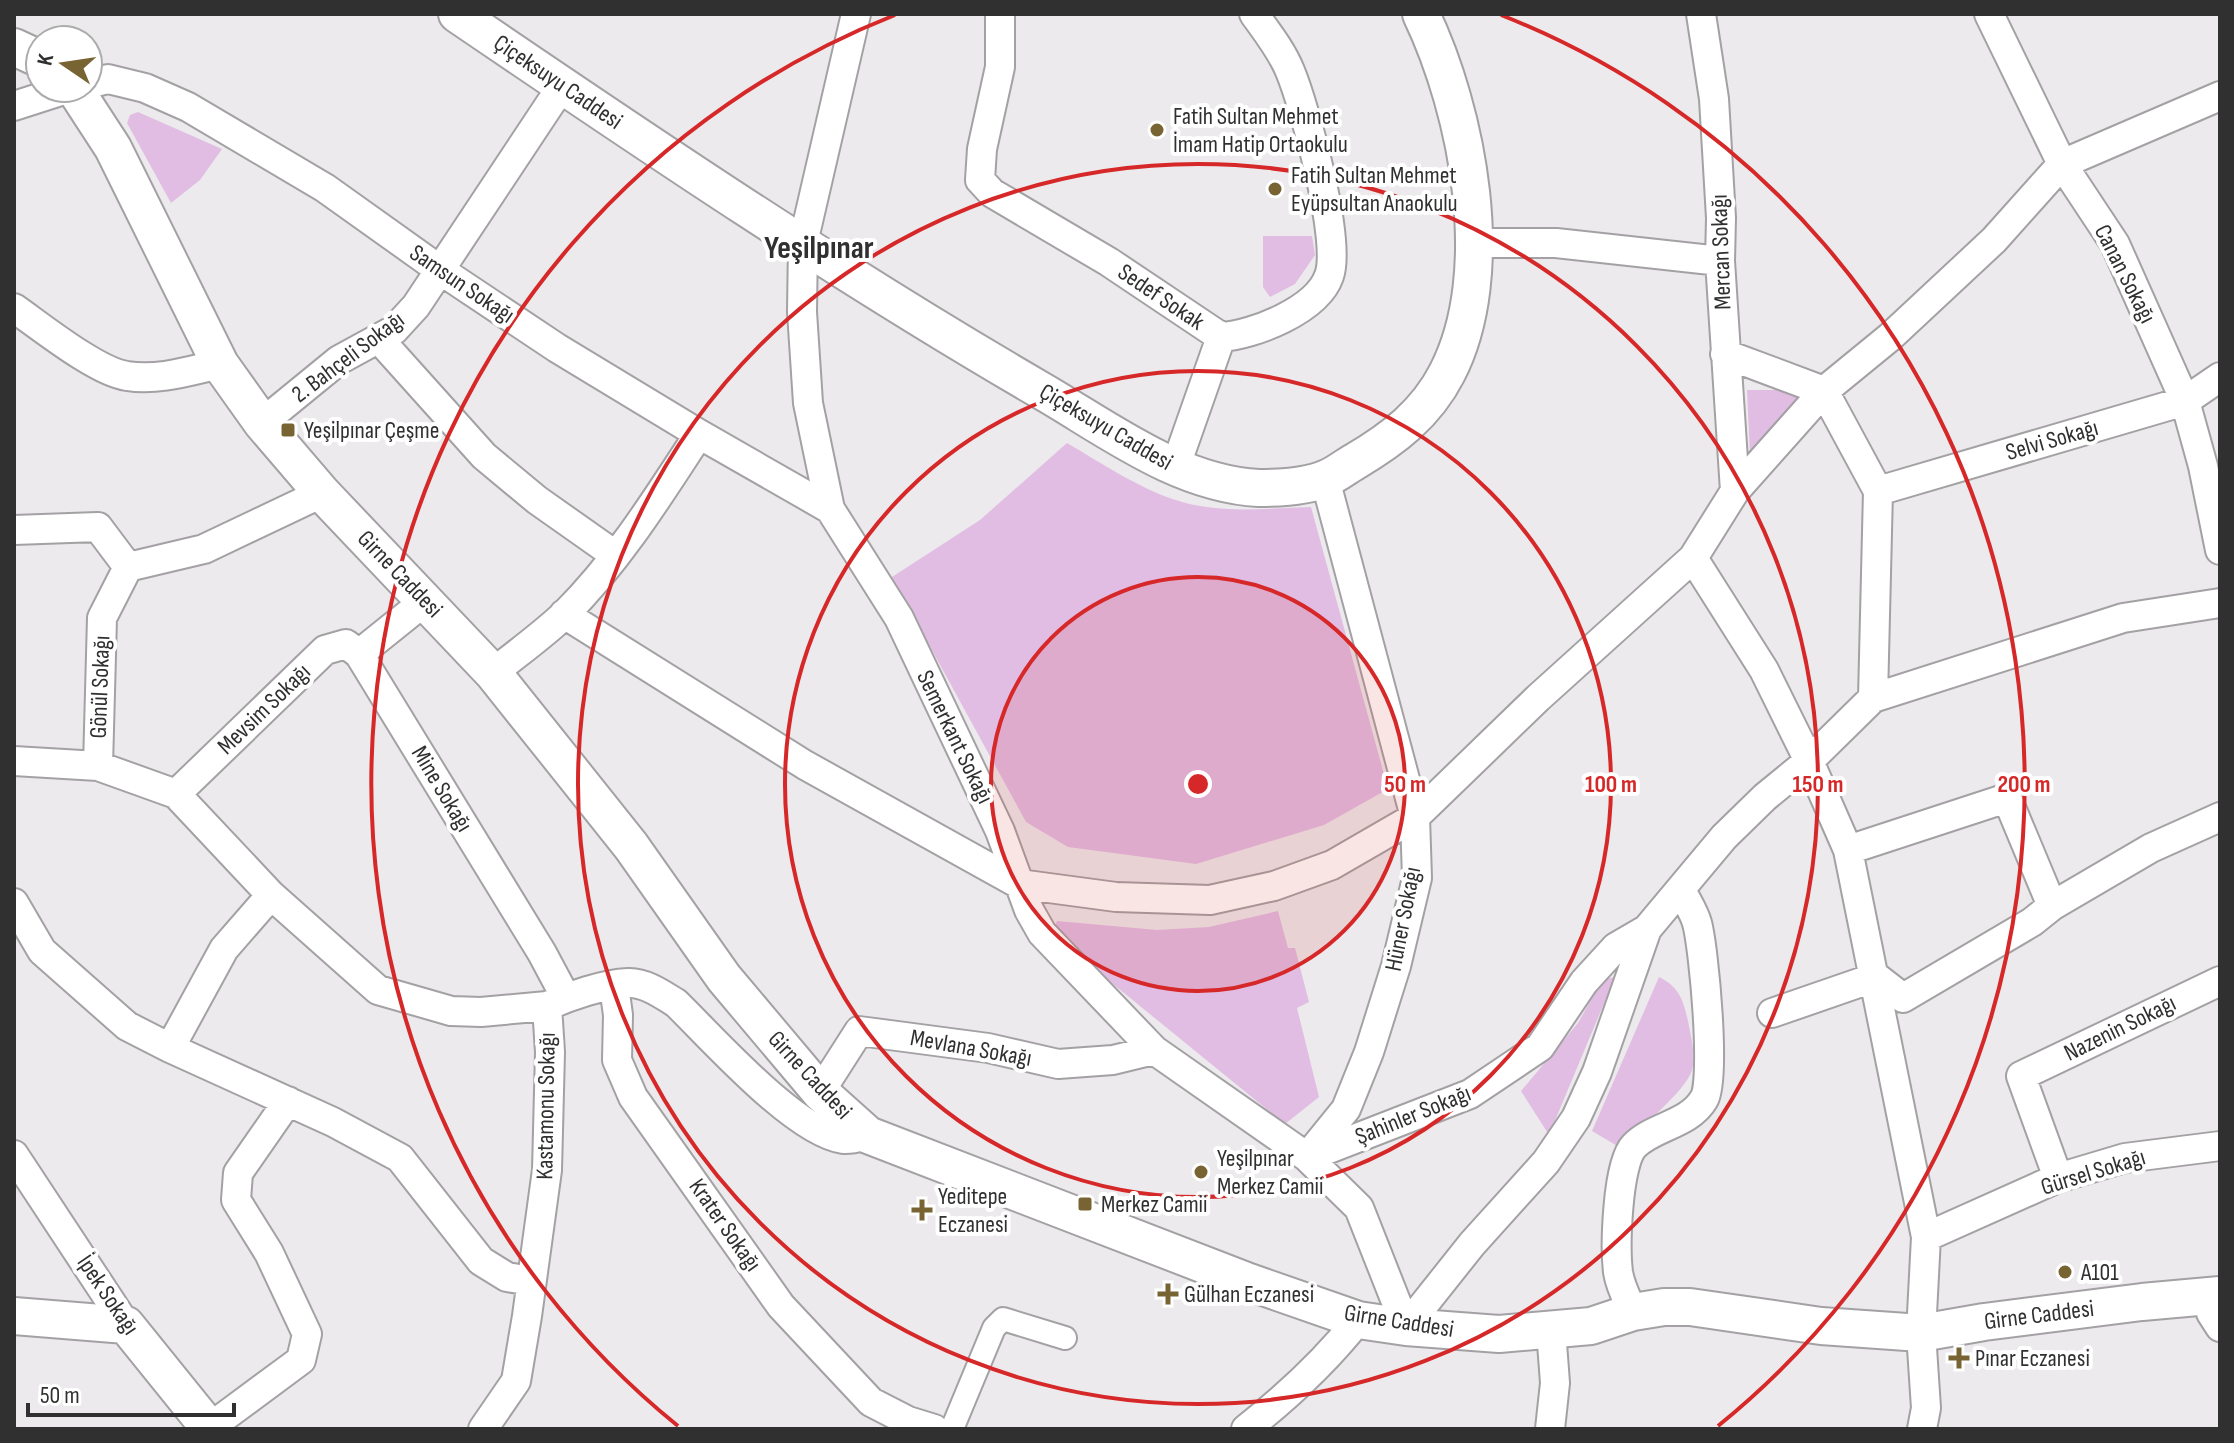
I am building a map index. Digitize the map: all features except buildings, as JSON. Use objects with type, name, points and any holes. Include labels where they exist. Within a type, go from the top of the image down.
[{"type":"street","name":"Çiçeksuyu Caddesi","points":[[457,14],[562,86],[980,355],[1175,468],[1217,482],[1260,488],[1325,479],[1409,426],[1435,396],[1457,355],[1473,291],[1476,243],[1470,186],[1456,116],[1435,44],[1421,14]]},
{"type":"street","name":"Semerkant Sokağı","points":[[856,14],[803,243],[802,312],[808,403],[830,509],[899,618],[1000,831],[1019,884],[1042,933],[1154,1050],[1307,1157],[1359,1208],[1406,1327]]},
{"type":"street","name":"Sedef Sokak","points":[[1000,14],[1000,67],[982,149],[980,180],[992,193],[1109,262],[1221,337],[1240,336],[1267,326],[1314,297],[1330,275],[1326,202],[1311,137],[1290,70],[1254,14]]},
{"type":"street","name":"Mercan Sokağı","points":[[1701,14],[1714,99],[1721,218],[1720,261],[1735,491]]},
{"type":"street","name":"Canan Sokağı","points":[[1989,14],[2062,164],[2115,244],[2185,401],[2203,466],[2220,550]]},
{"type":"street","name":"Samsun Sokağı","points":[[104,80],[145,88],[188,107],[325,188],[557,348],[830,509]]},
{"type":"street","name":"2. Bahçeli Sokağı","points":[[262,423],[339,360],[394,330],[416,306],[562,86]]},
{"type":"street","points":[[564,614],[805,765],[1019,884],[1116,897],[1210,900],[1274,886],[1332,865],[1415,817],[1538,698],[1693,558],[1735,491],[1824,391],[1890,337],[1994,240],[2062,164],[2220,96]]},
{"type":"street","name":"Girne Caddesi","points":[[83,104],[113,148],[220,364],[262,423],[322,493],[493,673],[631,846],[724,978],[820,1092],[868,1135],[1130,1238],[1358,1320],[1406,1327],[1499,1334],[1591,1326],[1633,1312],[1690,1307],[1821,1326],[1921,1333],[2079,1310],[2217,1306]]},
{"type":"street","points":[[1476,243],[1556,243],[1720,261]]},
{"type":"street","points":[[14,308],[93,361],[124,376],[164,376],[220,364]]},
{"type":"street","points":[[1175,468],[1221,337]]},
{"type":"street","points":[[379,339],[484,456],[537,500],[615,555]]},
{"type":"street","points":[[1725,354],[1824,391],[1878,491],[1873,698]]},
{"type":"street","name":"Selvi Sokağı","points":[[1878,491],[2185,401],[2220,377]]},
{"type":"street","points":[[493,673],[564,614],[615,555],[645,518],[699,434]]},
{"type":"street","name":"Hüner Sokağı","points":[[1307,1157],[1346,1109],[1369,1052],[1396,966],[1417,878],[1415,817],[1325,479]]},
{"type":"street","points":[[14,530],[98,527],[128,567],[204,549],[322,493]]},
{"type":"street","points":[[1693,558],[1764,670],[1848,850],[1926,1237],[1921,1333],[1926,1408],[1922,1429]]},
{"type":"street","name":"Gönül Sokağı","points":[[98,766],[102,618],[128,567]]},
{"type":"street","points":[[359,654],[425,601]]},
{"type":"street","points":[[1406,1327],[1472,1244],[1546,1162],[1576,1118],[1597,1072],[1647,929],[1724,837],[1765,797],[1809,761],[1873,698],[2123,618],[2220,603]]},
{"type":"street","name":"Mevsim Sokağı","points":[[176,794],[325,650],[346,644],[359,654]]},
{"type":"street","name":"Mine Sokağı","points":[[359,654],[542,953],[556,1002]]},
{"type":"street","points":[[14,761],[98,766],[176,794],[271,895],[378,990],[451,1011],[481,1012],[556,1002]]},
{"type":"street","points":[[1848,850],[2007,798],[2052,906]]},
{"type":"street","points":[[1876,977],[1903,998],[2151,848],[2220,817]]},
{"type":"street","points":[[1633,1312],[1618,1272],[1619,1210],[1626,1156],[1635,1144],[1690,1114],[1705,1099],[1709,1080],[1706,1002],[1697,922],[1681,890]]},
{"type":"street","points":[[170,1048],[224,949],[271,895]]},
{"type":"street","points":[[14,903],[42,951],[127,1026],[288,1101],[400,1158],[481,1261],[507,1277],[531,1281]]},
{"type":"street","name":"Şahinler Sokağı","points":[[1307,1157],[1470,1094],[1540,1047],[1584,982],[1616,947],[1647,929]]},
{"type":"street","points":[[1772,1013],[1876,977]]},
{"type":"street","name":"Nazenin Sokağı","points":[[2058,1178],[2021,1076],[2220,981]]},
{"type":"street","name":"Kastamonu Sokağı","points":[[483,1429],[516,1381],[547,1170],[550,1052],[556,1002],[631,982],[659,992],[676,1003],[784,1107],[827,1135],[847,1140],[868,1135]]},
{"type":"street","name":"Krater Sokağı","points":[[614,986],[618,1015],[617,1060],[633,1097],[781,1306],[871,1402],[915,1426]]},
{"type":"street","name":"Mevlana Sokağı","points":[[820,1092],[859,1031],[988,1048],[1058,1064],[1113,1060],[1154,1050]]},
{"type":"street","points":[[210,1428],[301,1360],[307,1334],[269,1253],[236,1200],[238,1173],[288,1101]]},
{"type":"street","name":"Gürsel Sokağı","points":[[1926,1237],[2058,1178],[2125,1158],[2220,1146]]},
{"type":"street","name":"İpek Sokağı","points":[[14,1155],[126,1325],[210,1428]]},
{"type":"street","points":[[14,1317],[126,1325]]},
{"type":"street","points":[[952,1429],[994,1328],[1003,1319],[1065,1338]]},
{"type":"street","points":[[1246,1429],[1291,1393],[1332,1354],[1358,1320]]},
{"type":"street","points":[[1550,1429],[1555,1383],[1551,1330]]},
{"type":"shaded area","points":[[138,112],[222,149],[200,180],[171,203],[127,123],[130,115]]},
{"type":"shaded area","points":[[1263,236],[1312,236],[1315,255],[1295,284],[1270,297],[1263,287]]},
{"type":"shaded area","points":[[1747,390],[1793,390],[1802,397],[1750,454]]},
{"type":"shaded area","points":[[1067,443],[1137,484],[1182,502],[1230,509],[1311,507],[1388,789],[1324,825],[1196,864],[1068,847],[1026,822],[892,577],[980,520]]},
{"type":"shaded area","points":[[1278,911],[1288,948],[1295,948],[1309,1002],[1297,1008],[1319,1097],[1285,1124],[1108,980],[1054,928],[1057,921],[1157,930],[1209,927]]},
{"type":"shaded area","points":[[1615,977],[1549,1135],[1521,1091],[1578,1023],[1602,980]]},
{"type":"shaded area","points":[[1659,977],[1676,990],[1684,1006],[1693,1046],[1692,1070],[1681,1089],[1619,1147],[1592,1131]]},
{"type":"place","name":"Fatih Sultan Mehmet İmam Hatip Ortaokulu","points":[[1157,130]]},
{"type":"place","name":"Fatih Sultan Mehmet Eyüpsultan Anaokulu","points":[[1275,189]]},
{"type":"place","name":"Yeşilpınar Çeşme","points":[[288,430]]},
{"type":"place","name":"Yeşilpınar Merkez Camii","points":[[1201,1172]]},
{"type":"place","name":"Merkez Camii","points":[[1085,1204]]},
{"type":"place","name":"Yeditepe Eczanesi","points":[[922,1210]]},
{"type":"place","name":"A101","points":[[2065,1272]]},
{"type":"place","name":"Gülhan Eczanesi","points":[[1168,1294]]},
{"type":"place","name":"Pınar Eczanesi","points":[[1959,1358]]},
{"type":"district","name":"Yeşilpınar","points":[[819,248]]}]
